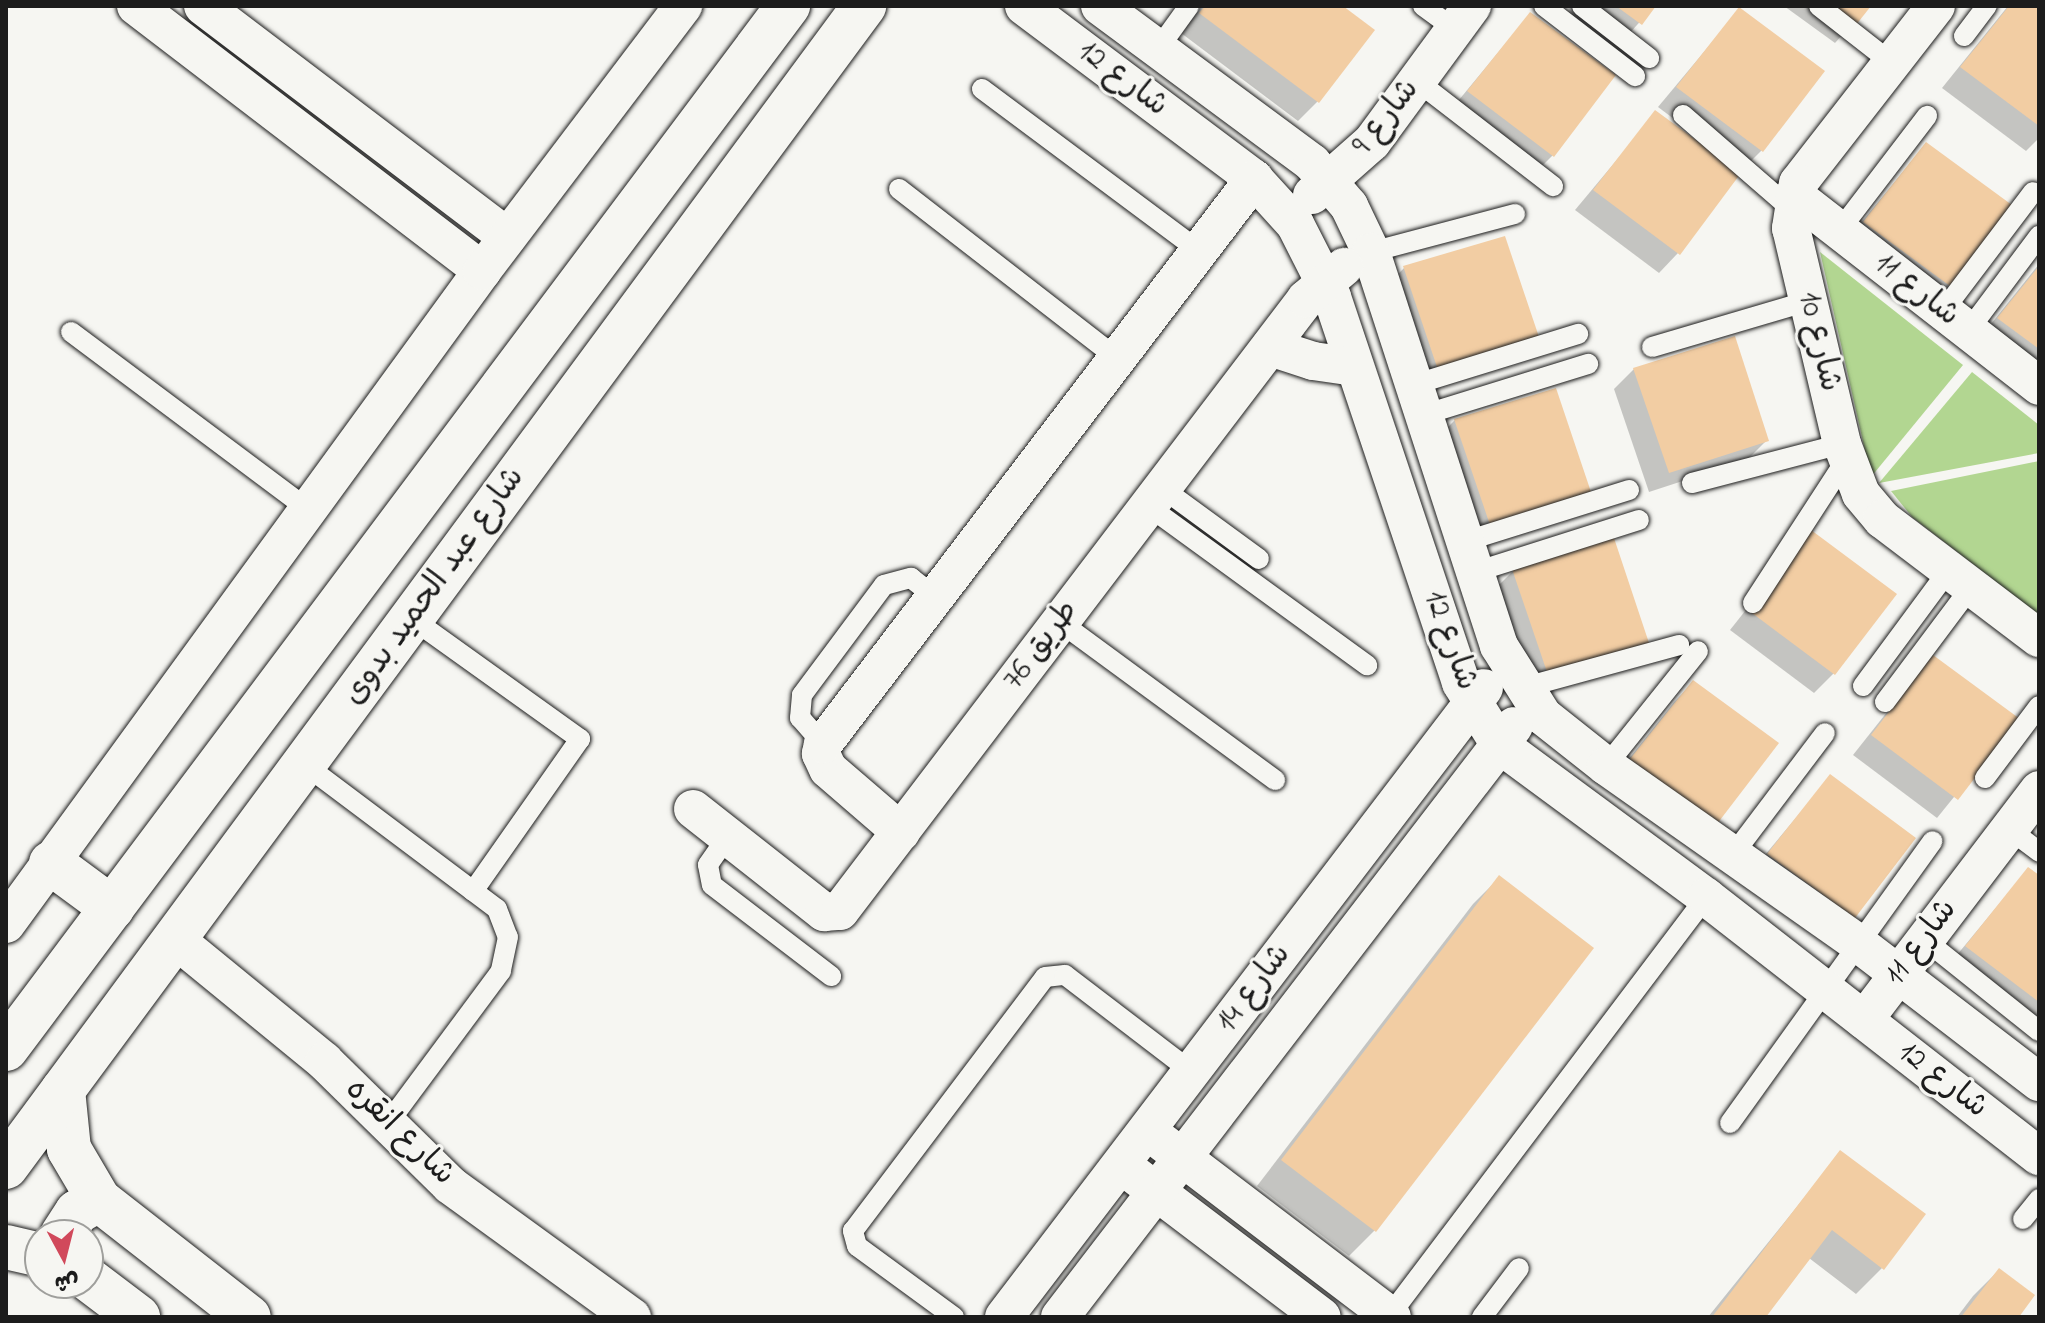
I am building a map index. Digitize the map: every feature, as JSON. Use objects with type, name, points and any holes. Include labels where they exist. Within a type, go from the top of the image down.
[{"type":"main road","name":"شارع عبد الحميد بدوى","points":[[6,1049],[788,6]]},
{"type":"main road","name":"شارع عبد الحميد بدوى","points":[[6,1167],[864,6]]},
{"type":"main road","points":[[51,863],[112,908]]},
{"type":"main road","points":[[63,1090],[69,1149],[99,1200],[249,1317]]},
{"type":"main road","points":[[72,1219],[77,1212],[99,1200]]},
{"type":"main road","points":[[104,1291],[138,1317]]},
{"type":"street","points":[[136,6],[482,271]]},
{"type":"street","points":[[203,6],[507,237]]},
{"type":"street","points":[[6,924],[507,237],[683,6]]},
{"type":"street","name":"شارع 12","points":[[1024,6],[1254,179],[1286,213],[1325,280],[1471,704],[1500,745],[1706,897],[2039,1156]]},
{"type":"street","name":"شارع 12","points":[[1100,6],[1331,182],[1371,252],[1468,558],[1520,684],[1561,733],[1735,852],[2039,1082]]},
{"type":"street","points":[[1792,202],[1936,6]]},
{"type":"street","name":"شارع 9","points":[[1286,213],[1331,182],[1372,142],[1463,18]]},
{"type":"street","points":[[901,832],[824,764],[823,744],[1254,179]]},
{"type":"street","name":"شارع 11","points":[[1792,202],[1839,231],[2039,386]]},
{"type":"street","name":"شارع 10","points":[[1792,202],[1808,301],[1844,451],[1874,511],[2039,638]]},
{"type":"street","name":"طريق 76","points":[[693,809],[833,914],[843,908],[1270,347],[1325,280],[1371,252]]},
{"type":"street","points":[[1270,347],[1313,361],[1355,367]]},
{"type":"street","name":"شارع 14","points":[[1004,1317],[1471,704],[1520,684]]},
{"type":"street","name":"شارع 14","points":[[1060,1317],[1500,745],[1520,684]]},
{"type":"street","name":"شارع 11","points":[[1864,1020],[2028,812]]},
{"type":"street","name":"شارع انقره","points":[[175,939],[324,1061],[385,1127],[450,1185],[632,1317]]},
{"type":"street","points":[[1147,1130],[1391,1316]]},
{"type":"street","points":[[1121,1164],[1322,1317]]},
{"type":"lane","points":[[1158,49],[1189,6]]},
{"type":"lane","points":[[1423,6],[1463,18]]},
{"type":"lane","points":[[1544,6],[1635,76]]},
{"type":"lane","points":[[1582,6],[1649,58]]},
{"type":"lane","points":[[1819,6],[1892,63]]},
{"type":"lane","points":[[1964,36],[1987,6]]},
{"type":"lane","points":[[1417,81],[1553,186]]},
{"type":"lane","points":[[982,89],[1199,251]]},
{"type":"lane","points":[[1683,115],[1792,202]]},
{"type":"lane","points":[[1839,231],[1927,116]]},
{"type":"lane","points":[[899,189],[1117,358]]},
{"type":"lane","points":[[1956,321],[2033,192]]},
{"type":"lane","points":[[1371,252],[1515,214]]},
{"type":"lane","points":[[1956,321],[2039,236]]},
{"type":"lane","points":[[1652,347],[1808,301]]},
{"type":"lane","points":[[71,332],[308,509]]},
{"type":"lane","points":[[1418,400],[1578,334]]},
{"type":"lane","points":[[1418,400],[1588,364]]},
{"type":"lane","points":[[1692,483],[1844,451]]},
{"type":"lane","points":[[1753,603],[1844,451]]},
{"type":"lane","points":[[1468,558],[1629,490]]},
{"type":"lane","points":[[1155,497],[1259,559]]},
{"type":"lane","points":[[1155,497],[1367,665]]},
{"type":"lane","points":[[1468,558],[1639,520]]},
{"type":"lane","points":[[1863,686],[1960,579]]},
{"type":"lane","points":[[1885,702],[1960,579]]},
{"type":"lane","points":[[411,618],[580,739],[473,891]]},
{"type":"lane","points":[[1060,622],[1275,780]]},
{"type":"lane","points":[[1520,684],[1688,648],[1606,766]]},
{"type":"lane","points":[[1985,778],[2039,706]]},
{"type":"lane","points":[[1735,852],[1825,733]]},
{"type":"lane","points":[[304,764],[497,909],[504,923],[506,960],[385,1127]]},
{"type":"lane","points":[[2028,812],[2039,852]]},
{"type":"lane","points":[[728,836],[708,865],[712,885],[831,976]]},
{"type":"lane","points":[[1730,1123],[1933,841]]},
{"type":"lane","points":[[1391,1316],[1706,897]]},
{"type":"lane","points":[[1925,940],[2039,1031]]},
{"type":"lane","points":[[954,1317],[857,1246],[853,1231],[1045,977],[1062,973],[1192,1072]]},
{"type":"lane","points":[[2023,1219],[2039,1199]]},
{"type":"lane","points":[[1482,1317],[1519,1268]]},
{"type":"green space","points":[[1820,252],[1963,365],[1871,477]]},
{"type":"green space","points":[[1972,372],[2039,425],[2039,453],[1879,483]]},
{"type":"green space","points":[[2039,461],[2039,615],[1912,517],[1891,491]]},
{"type":"building","points":[[1205,6],[1343,6],[1375,30],[1319,103],[1199,13]]},
{"type":"building","points":[[1616,6],[1656,6],[1642,25]]},
{"type":"building","points":[[1830,6],[1871,6],[1856,25]]},
{"type":"building","points":[[2009,6],[2039,6],[2039,126],[1960,67]]},
{"type":"building","points":[[1739,7],[1825,71],[1763,152],[1676,87]]},
{"type":"building","points":[[1530,12],[1616,75],[1554,157],[1467,91]]},
{"type":"building","points":[[1655,110],[1741,173],[1680,255],[1593,190]]},
{"type":"building","points":[[1926,142],[2012,205],[1950,286],[1863,222]]},
{"type":"building","points":[[1505,236],[1540,340],[1439,373],[1403,266]]},
{"type":"building","points":[[2039,266],[2039,349],[1997,318]]},
{"type":"building","points":[[1735,336],[1769,441],[1669,473],[1633,368]]},
{"type":"building","points":[[1556,388],[1591,492],[1490,525],[1454,419]]},
{"type":"building","points":[[1811,530],[1897,594],[1835,675],[1748,610]]},
{"type":"building","points":[[1614,538],[1649,643],[1548,675],[1512,569]]},
{"type":"building","points":[[1933,655],[2020,719],[1958,800],[1871,735]]},
{"type":"building","points":[[1693,680],[1779,743],[1717,824],[1630,759]]},
{"type":"building","points":[[1830,774],[1916,838],[1855,918],[1767,854]]},
{"type":"building","points":[[2028,867],[2039,875],[2039,1002],[1965,946]]},
{"type":"building","points":[[1499,875],[1594,948],[1376,1232],[1281,1160]]},
{"type":"building","points":[[1840,1150],[1926,1214],[1884,1270],[1832,1230],[1766,1317],[1712,1317]]},
{"type":"building","points":[[1999,1268],[2035,1295],[2019,1317],[1961,1317]]}]
